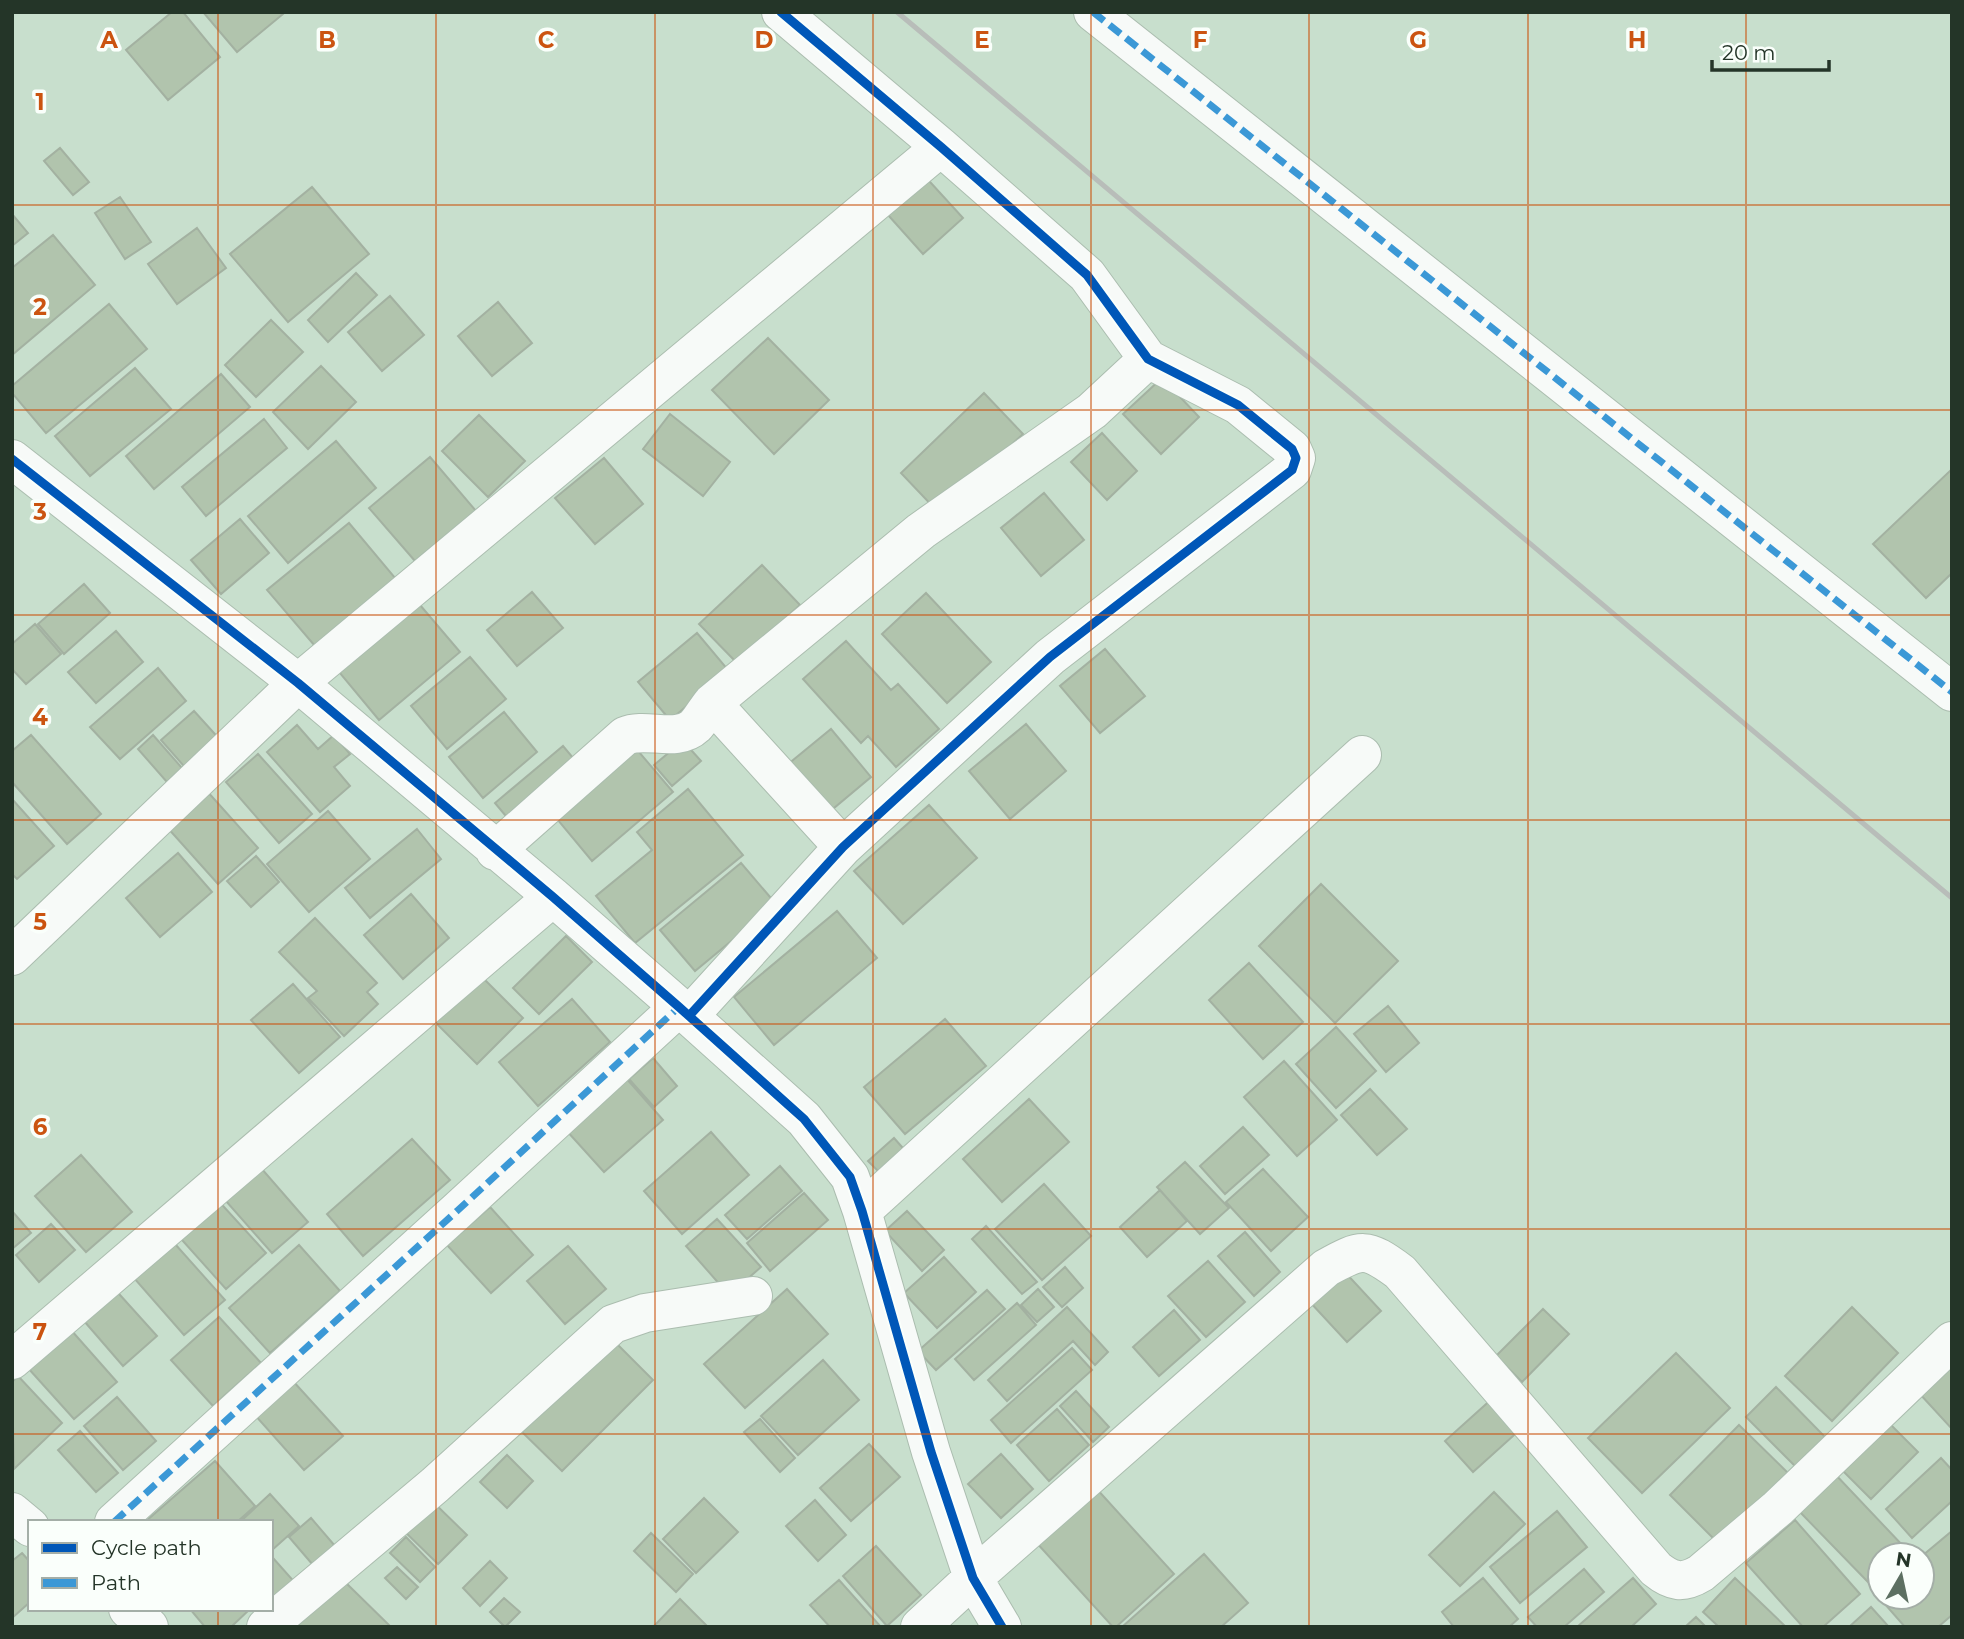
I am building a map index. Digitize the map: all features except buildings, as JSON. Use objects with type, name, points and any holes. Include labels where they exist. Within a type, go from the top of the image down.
[{"type":"street","points":[[116,1520],[457,1212],[684,1012],[843,847],[1050,657],[1292,470],[1296,458],[1292,449],[1238,405],[1148,359],[1087,275],[781,12]]},
{"type":"street","points":[[1093,12],[1952,692]]},
{"type":"street","points":[[12,956],[298,683],[941,147]]},
{"type":"street","points":[[495,850],[625,736],[634,732],[686,731],[695,726],[712,703],[921,531],[1092,411],[1148,359]]},
{"type":"street","points":[[12,460],[298,683],[553,897],[804,1119],[850,1177],[931,1452],[973,1578],[1002,1627]]},
{"type":"street","points":[[712,703],[843,847]]},
{"type":"street","points":[[862,1211],[1362,755]]},
{"type":"street","points":[[12,1360],[553,897]]},
{"type":"street","points":[[920,1627],[1326,1268],[1353,1253],[1377,1255],[1400,1272],[1668,1580],[1690,1580],[1701,1573],[1777,1508],[1952,1341]]},
{"type":"street","points":[[266,1627],[435,1485],[613,1324],[645,1313],[753,1296]]},
{"type":"street","points":[[12,1512],[28,1525]]},
{"type":"street","points":[[130,1611],[149,1627]]},
{"type":"railway","points":[[897,12],[1952,898]]},
{"type":"marked path","points":[[1093,12],[1952,692]]},
{"type":"marked path","points":[[116,1520],[679,1007]]},
{"type":"cycle path","points":[[689,1016],[843,847],[1050,657],[1292,470],[1296,458],[1292,449],[1238,405],[1148,359],[1087,275],[781,12]]},
{"type":"cycle path","points":[[12,459],[298,683],[553,897],[804,1119],[850,1177],[931,1452],[973,1578],[1002,1627]]}]
